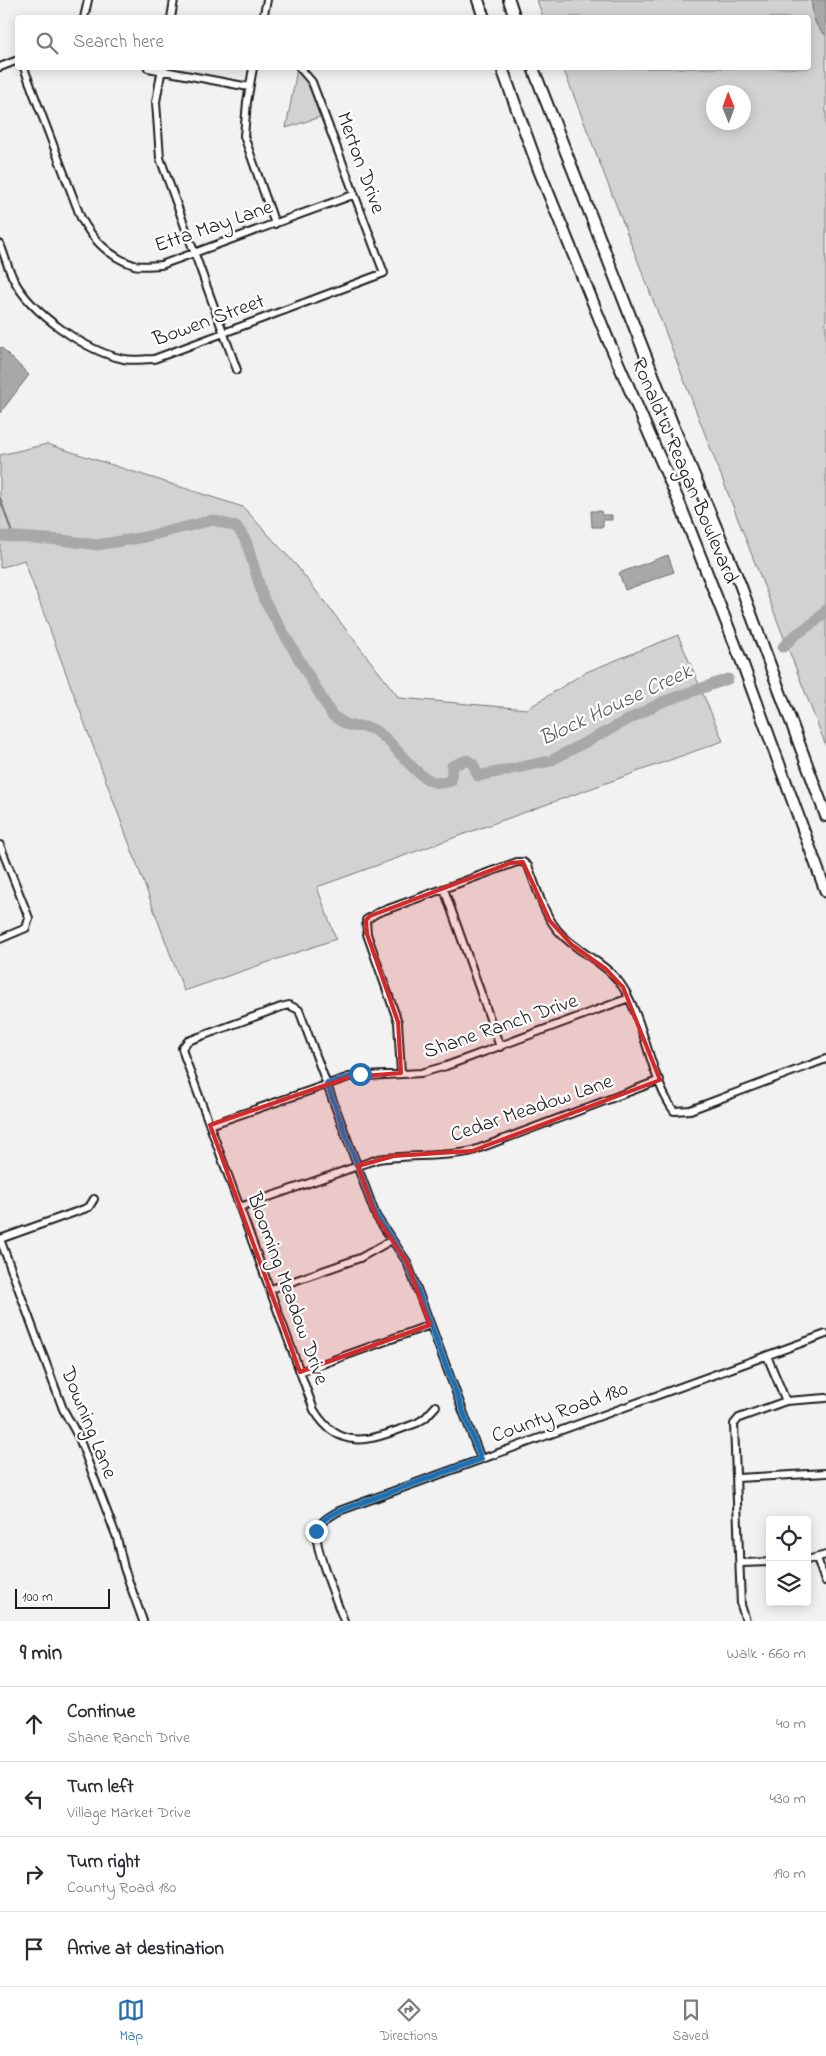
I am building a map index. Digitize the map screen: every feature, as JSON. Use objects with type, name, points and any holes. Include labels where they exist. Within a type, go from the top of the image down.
[{"type":"main road","points":[[478,0],[483,15]]},
{"type":"main road","points":[[509,0],[514,15]]},
{"type":"main road","name":"Ronald W Reagan Boulevard","points":[[503,70],[539,170],[609,342],[679,502],[742,662],[826,892]]},
{"type":"main road","name":"Ronald W Reagan Boulevard","points":[[534,70],[674,428],[740,584],[826,816]]},
{"type":"street","points":[[85,15],[88,0]]},
{"type":"street","points":[[172,15],[174,0]]},
{"type":"street","points":[[264,15],[267,0]]},
{"type":"street","points":[[0,67],[15,61]]},
{"type":"street","name":"Etta May Lane","points":[[25,70],[81,218],[89,233],[107,252],[135,265],[162,265],[353,195]]},
{"type":"street","points":[[162,70],[156,102],[160,158],[237,370]]},
{"type":"street","points":[[167,70],[249,87]]},
{"type":"street","points":[[253,70],[244,136],[275,224]]},
{"type":"street","name":"Merton Drive","points":[[302,70],[312,82],[384,273]]},
{"type":"street","name":"Bowen Street","points":[[0,244],[14,280],[31,302],[66,331],[98,351],[125,359],[154,359],[384,273]]},
{"type":"street","points":[[0,845],[29,918],[26,928],[0,939]]},
{"type":"street","points":[[401,1073],[398,1022],[367,934],[366,920],[377,913],[510,863],[523,862],[531,874],[550,920],[572,945],[615,977],[629,998],[670,1106],[674,1111],[681,1112],[826,1059]]},
{"type":"street","points":[[444,889],[500,1047]]},
{"type":"street","name":"Shane Ranch Drive","points":[[210,1124],[360,1074],[432,1071],[629,998]]},
{"type":"street","name":"Blooming Meadow Drive","points":[[327,1084],[303,1017],[294,1007],[282,1007],[195,1037],[184,1044],[184,1054],[314,1410],[319,1419],[328,1428],[351,1440],[374,1438],[417,1423],[425,1418],[436,1406]]},
{"type":"street","name":"Cedar Meadow Lane","points":[[240,1207],[358,1166],[394,1156],[440,1155],[472,1151],[660,1080]]},
{"type":"street","points":[[327,1084],[376,1216],[407,1262],[481,1459]]},
{"type":"street","name":"Downing Lane","points":[[94,1199],[90,1207],[0,1239],[63,1409],[79,1438],[117,1538],[124,1568],[143,1621]]},
{"type":"street","points":[[271,1289],[360,1258],[392,1240]]},
{"type":"street","points":[[300,1372],[430,1325]]},
{"type":"street","name":"County Road 180","points":[[344,1621],[316,1539],[320,1525],[339,1511],[826,1334]]},
{"type":"street","points":[[767,1356],[786,1401]]},
{"type":"street","points":[[746,1621],[741,1605],[741,1563],[734,1424],[739,1418],[786,1401],[826,1398]]},
{"type":"street","points":[[737,1478],[826,1473]]},
{"type":"street","points":[[811,1559],[826,1555]]},
{"type":"street","points":[[818,1558],[825,1581]]},
{"type":"street","points":[[741,1563],[766,1562]]},
{"type":"highlighted area","points":[[523,862],[550,921],[572,945],[606,969],[623,987],[660,1080],[472,1151],[394,1156],[358,1166],[376,1216],[407,1262],[430,1325],[300,1372],[210,1125],[349,1077],[401,1073],[398,1022],[367,934],[366,920],[370,916],[510,863]]},
{"type":"shaded area","points":[[537,0],[812,0],[814,20],[826,35],[826,746],[564,70],[811,70],[811,15],[542,15]]},
{"type":"shaded area","points":[[812,0],[826,0],[826,35],[819,28],[815,20]]},
{"type":"shaded area","points":[[298,70],[307,81],[320,117],[286,128]]},
{"type":"shaded area","points":[[0,348],[29,375],[0,413]]},
{"type":"shaded area","points":[[47,444],[243,507],[296,565],[399,698],[527,709],[584,673],[678,635],[723,741],[317,887],[336,939],[184,991],[24,560],[0,568],[0,455]]},
{"type":"shaded area","points":[[591,511],[601,511],[602,515],[612,515],[612,520],[603,520],[603,527],[592,527]]},
{"type":"shaded area","points":[[668,555],[674,572],[625,590],[619,573]]},
{"type":"waterway","points":[[0,498],[13,536]]},
{"type":"waterway","name":"Block House Creek","points":[[0,536],[62,540],[97,545],[145,537],[213,520],[237,527],[246,541],[264,600],[332,715],[342,722],[352,726],[370,728],[382,735],[419,773],[429,780],[439,783],[451,781],[452,766],[467,760],[473,764],[478,776],[550,761],[662,702],[728,679]]},
{"type":"waterway","name":"Block House Creek","points":[[783,647],[794,636],[816,621],[826,610]]},
{"type":"route","points":[[316,1531],[326,1518],[339,1511],[481,1459],[407,1262],[376,1216],[327,1084],[360,1074]]}]
